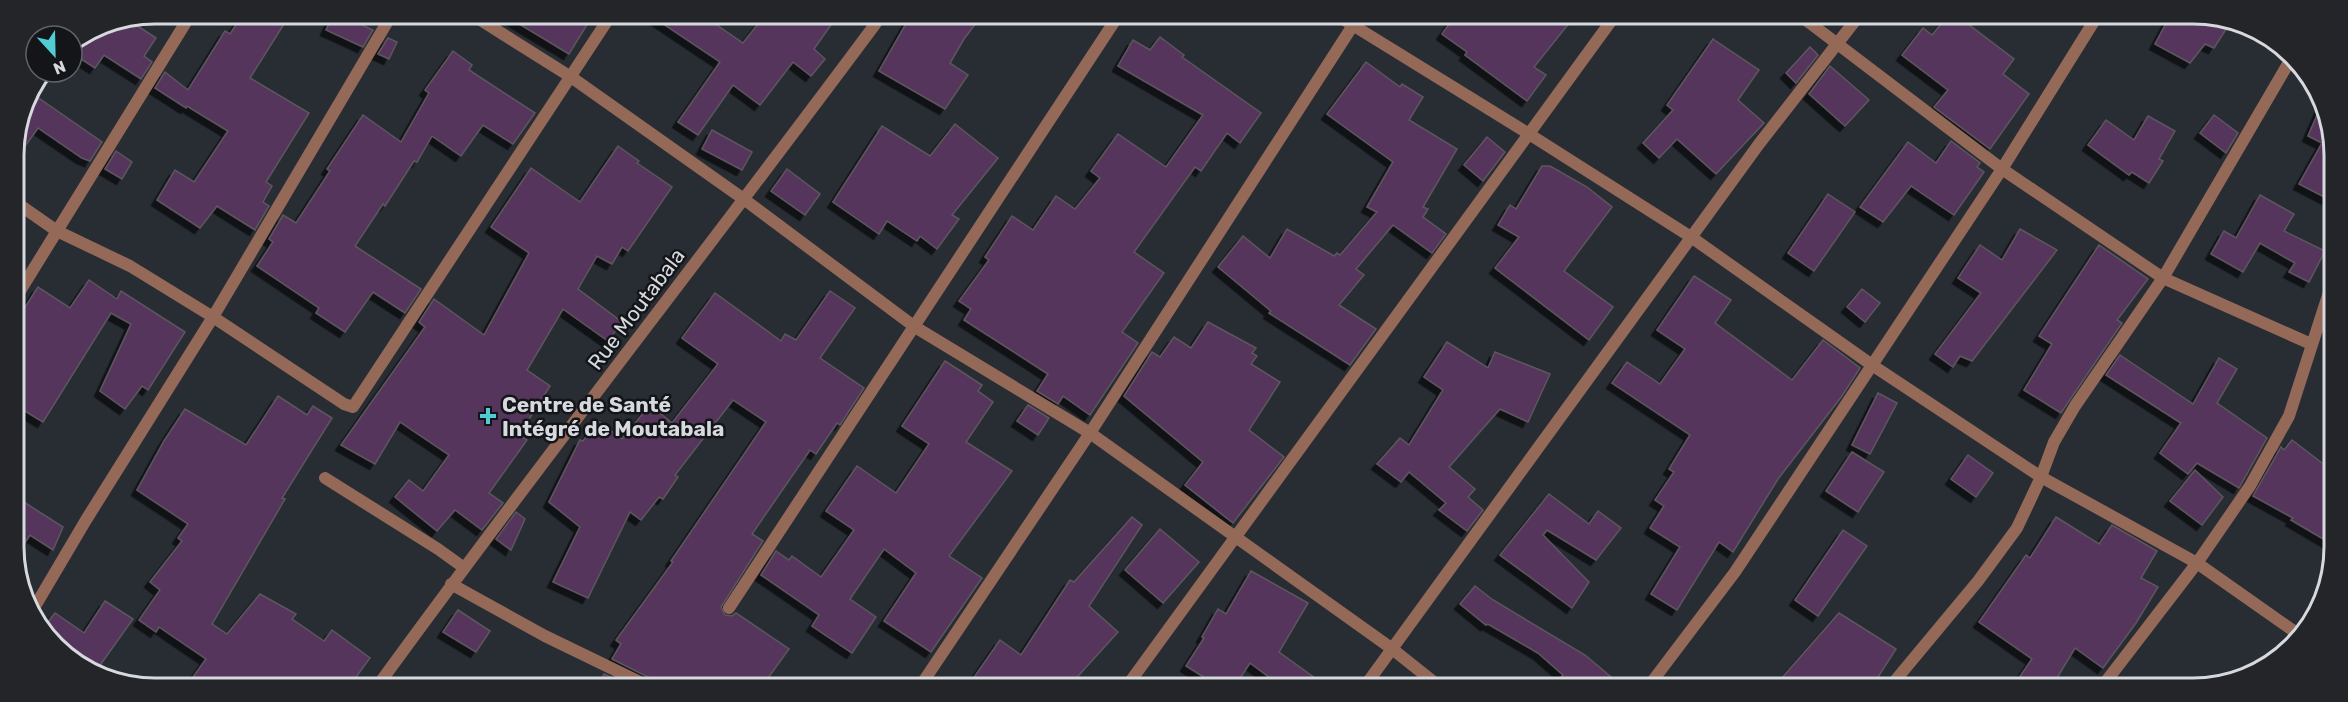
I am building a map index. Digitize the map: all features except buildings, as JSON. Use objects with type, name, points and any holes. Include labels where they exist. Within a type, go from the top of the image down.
[{"type":"street","points":[[24,284],[185,24]]},
{"type":"street","points":[[37,604],[213,317],[386,24]]},
{"type":"street","points":[[487,24],[571,77],[745,200],[915,327],[1090,433],[1391,648],[1429,678]]},
{"type":"street","points":[[24,208],[57,231],[130,266],[213,317],[344,404],[353,407],[605,24]]},
{"type":"street","name":"Rue Moutabala","points":[[383,678],[463,567],[745,200],[875,24]]},
{"type":"street","points":[[729,608],[1113,24]]},
{"type":"street","points":[[926,678],[1090,433],[1353,24]]},
{"type":"street","points":[[1362,24],[1691,237],[1872,365],[2041,477],[2197,563],[2294,631]]},
{"type":"street","points":[[1133,678],[1609,24]]},
{"type":"street","points":[[1811,24],[2002,169],[2163,278],[2311,344]]},
{"type":"street","points":[[1370,678],[1691,237],[1852,24]]},
{"type":"street","points":[[1655,678],[1735,572],[2002,169],[2092,24]]},
{"type":"street","points":[[1897,678],[1978,581],[2017,528],[2041,477],[2054,442],[2074,406],[2163,278],[2288,65]]},
{"type":"street","points":[[2109,678],[2197,563],[2250,486],[2289,416],[2324,306]]},
{"type":"street","points":[[325,478],[463,567]]},
{"type":"street","points":[[451,584],[546,636],[632,678]]},
{"type":"place","name":"Centre de Santé Intégré de Moutabala","points":[[488,416]]}]
